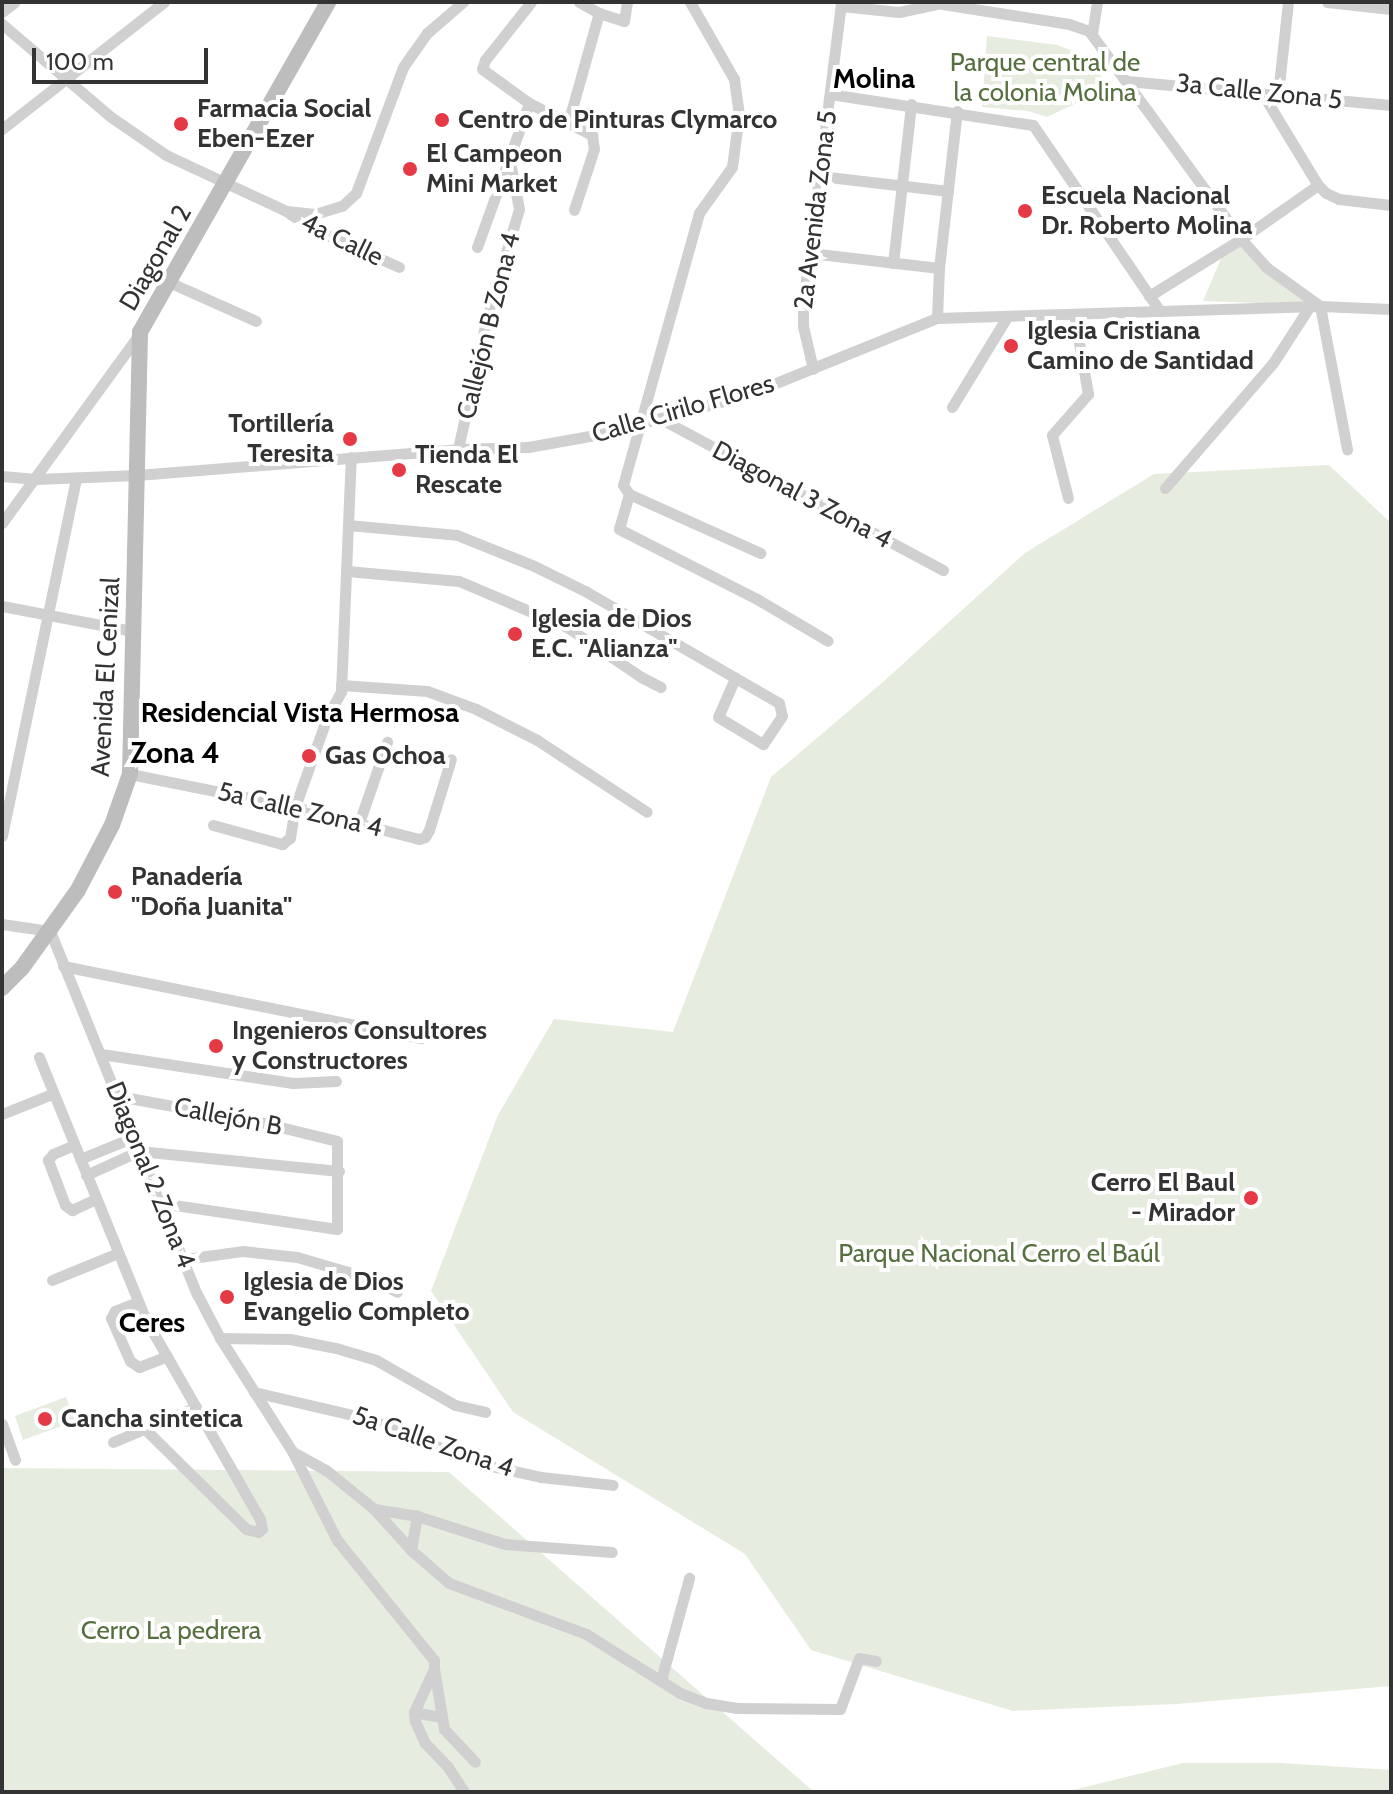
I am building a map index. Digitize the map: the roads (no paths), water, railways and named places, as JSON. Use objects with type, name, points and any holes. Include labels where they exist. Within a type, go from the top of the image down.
[{"type":"street","points":[[2,12],[15,2]]},
{"type":"street","points":[[2,129],[164,2]]},
{"type":"street","name":"Diagonal 2","points":[[2,523],[140,332],[171,283],[328,2]]},
{"type":"street","points":[[2,24],[146,143],[225,185],[286,211],[315,214],[333,211],[349,201],[366,172],[403,67],[427,33],[463,2]]},
{"type":"street","points":[[531,2],[485,60],[482,69],[529,103],[592,135],[594,144],[574,210]]},
{"type":"street","points":[[579,2],[624,21],[627,2]]},
{"type":"street","points":[[690,2],[734,79],[738,120],[732,167],[699,213],[638,425],[619,529],[757,599],[828,641]]},
{"type":"street","points":[[1092,34],[1097,2]]},
{"type":"street","points":[[1278,94],[1288,2]]},
{"type":"street","points":[[1327,2],[1391,9]]},
{"type":"street","points":[[841,4],[899,12],[933,3],[1069,24],[1092,34],[1241,239],[1266,267],[1314,307],[1347,449]]},
{"type":"street","name":"2a Avenida Zona 5","points":[[813,369],[802,316],[841,4]]},
{"type":"street","points":[[568,123],[599,13]]},
{"type":"street","name":"3a Calle Zona 5","points":[[1127,81],[1391,105]]},
{"type":"street","points":[[1262,93],[1318,185],[1339,199],[1391,205]]},
{"type":"street","points":[[830,94],[1033,125],[1159,310]]},
{"type":"street","points":[[477,247],[529,103]]},
{"type":"street","points":[[893,263],[911,104]]},
{"type":"street","points":[[937,318],[939,268],[957,111]]},
{"type":"street","name":"Callejón B Zona 4","points":[[458,449],[485,325],[519,209],[509,156]]},
{"type":"street","points":[[820,176],[948,191]]},
{"type":"street","points":[[1149,296],[1241,239],[1318,185]]},
{"type":"street","name":"4a Calle","points":[[286,211],[313,229],[399,267]]},
{"type":"street","points":[[810,253],[939,268]]},
{"type":"street","points":[[171,283],[256,321]]},
{"type":"street","points":[[1165,488],[1273,363],[1314,307]]},
{"type":"street","name":"Calle Cirilo Flores","points":[[2,476],[36,479],[137,475],[458,449],[528,447],[638,425],[746,395],[937,318],[1159,310],[1391,309]]},
{"type":"street","points":[[1068,498],[1052,435],[1088,394],[1074,314]]},
{"type":"street","points":[[952,407],[1007,317]]},
{"type":"street","name":"Avenida El Cenizal","points":[[2,988],[50,931],[78,890],[112,825],[130,774],[140,332]]},
{"type":"street","name":"Diagonal 3 Zona 4","points":[[661,419],[943,570]]},
{"type":"street","points":[[213,825],[285,844],[290,835],[295,807],[327,717],[339,698],[351,457]]},
{"type":"street","points":[[2,836],[76,478]]},
{"type":"street","points":[[626,491],[760,553]]},
{"type":"street","points":[[348,525],[436,531],[478,542],[585,591],[779,703],[783,710],[763,744],[721,722],[719,710],[735,678]]},
{"type":"street","points":[[347,571],[459,581],[567,627],[661,687]]},
{"type":"street","points":[[2,606],[132,631]]},
{"type":"street","points":[[341,685],[427,691],[476,709],[537,740],[647,812]]},
{"type":"street","points":[[359,823],[387,742]]},
{"type":"street","name":"5a Calle Zona 4","points":[[130,774],[295,807],[423,839],[429,830],[451,759]]},
{"type":"street","points":[[2,924],[50,931]]},
{"type":"street","name":"Diagonal 2 Zona 4","points":[[50,931],[197,1294],[220,1338],[292,1451],[337,1540],[431,1654],[434,1669]]},
{"type":"street","points":[[63,966],[421,1038]]},
{"type":"street","points":[[101,1054],[293,1083],[336,1081]]},
{"type":"street","points":[[39,1057],[138,1302],[260,1519],[262,1529],[258,1532],[246,1529],[145,1429]]},
{"type":"street","points":[[2,1114],[52,1094]]},
{"type":"street","name":"Callejón B","points":[[118,1096],[256,1121],[337,1141],[339,1171]]},
{"type":"street","points":[[80,1159],[134,1137]]},
{"type":"street","points":[[74,1145],[53,1154],[48,1160],[65,1205],[72,1210],[96,1199]]},
{"type":"street","points":[[86,1175],[139,1151],[339,1171],[337,1229],[160,1203]]},
{"type":"street","points":[[185,1259],[243,1251],[297,1257],[372,1279],[397,1292]]},
{"type":"street","points":[[52,1280],[118,1253]]},
{"type":"street","points":[[138,1302],[115,1311],[111,1318],[130,1361],[139,1367],[167,1356]]},
{"type":"street","points":[[220,1338],[290,1339],[336,1348],[376,1360],[455,1405],[485,1412]]},
{"type":"street","name":"5a Calle Zona 4","points":[[254,1392],[307,1401],[366,1418],[482,1464],[541,1477],[613,1485]]},
{"type":"street","points":[[113,1442],[196,1407]]},
{"type":"street","points":[[2,1424],[15,1460]]},
{"type":"street","points":[[292,1451],[326,1470],[374,1509],[411,1550],[449,1583],[586,1634],[692,1699],[719,1706],[836,1710],[844,1704],[859,1658],[876,1661]]},
{"type":"street","points":[[374,1509],[417,1516],[505,1544],[612,1552]]},
{"type":"street","points":[[411,1550],[417,1516]]},
{"type":"street","points":[[661,1680],[689,1578]]},
{"type":"street","points":[[434,1669],[414,1712],[425,1743],[448,1767],[464,1792]]},
{"type":"street","points":[[434,1669],[440,1717],[454,1743],[475,1762]]},
{"type":"street","points":[[414,1712],[440,1717]]},
{"type":"place","name":"Centro de Pinturas Clymarco","points":[[442,120]]},
{"type":"place","name":"Farmacia Social Eben-Ezer","points":[[181,124]]},
{"type":"place","name":"El Campeon Mini Market","points":[[410,169]]},
{"type":"place","name":"Escuela Nacional Dr. Roberto Molina","points":[[1025,211]]},
{"type":"place","name":"Iglesia Cristiana Camino de Santidad","points":[[1011,346]]},
{"type":"place","name":"Tortillería Teresita","points":[[350,439]]},
{"type":"place","name":"Tienda El Rescate","points":[[399,470]]},
{"type":"place","name":"Iglesia de Dios E.C. \"Alianza\"","points":[[515,634]]},
{"type":"place","name":"Gas Ochoa","points":[[309,756]]},
{"type":"place","name":"Panadería \"Doña Juanita\"","points":[[115,892]]},
{"type":"place","name":"Ingenieros Consultores y Constructores","points":[[216,1046]]},
{"type":"place","name":"Cerro El Baul - Mirador","points":[[1251,1198]]},
{"type":"place","name":"Iglesia de Dios Evangelio Completo","points":[[227,1297]]},
{"type":"place","name":"Cancha sintetica","points":[[45,1419]]},
{"type":"district","name":"Molina","points":[[874,78]]},
{"type":"district","name":"Residencial Vista Hermosa","points":[[300,712]]},
{"type":"district","name":"Zona 4","points":[[175,753]]},
{"type":"district","name":"Ceres","points":[[152,1322]]},
{"type":"park label","name":"Parque central de la colonia Molina","points":[[1045,78]]},
{"type":"park label","name":"Parque Nacional Cerro el Baúl","points":[[999,1254]]},
{"type":"park label","name":"Cerro La pedrera","points":[[171,1631]]}]
